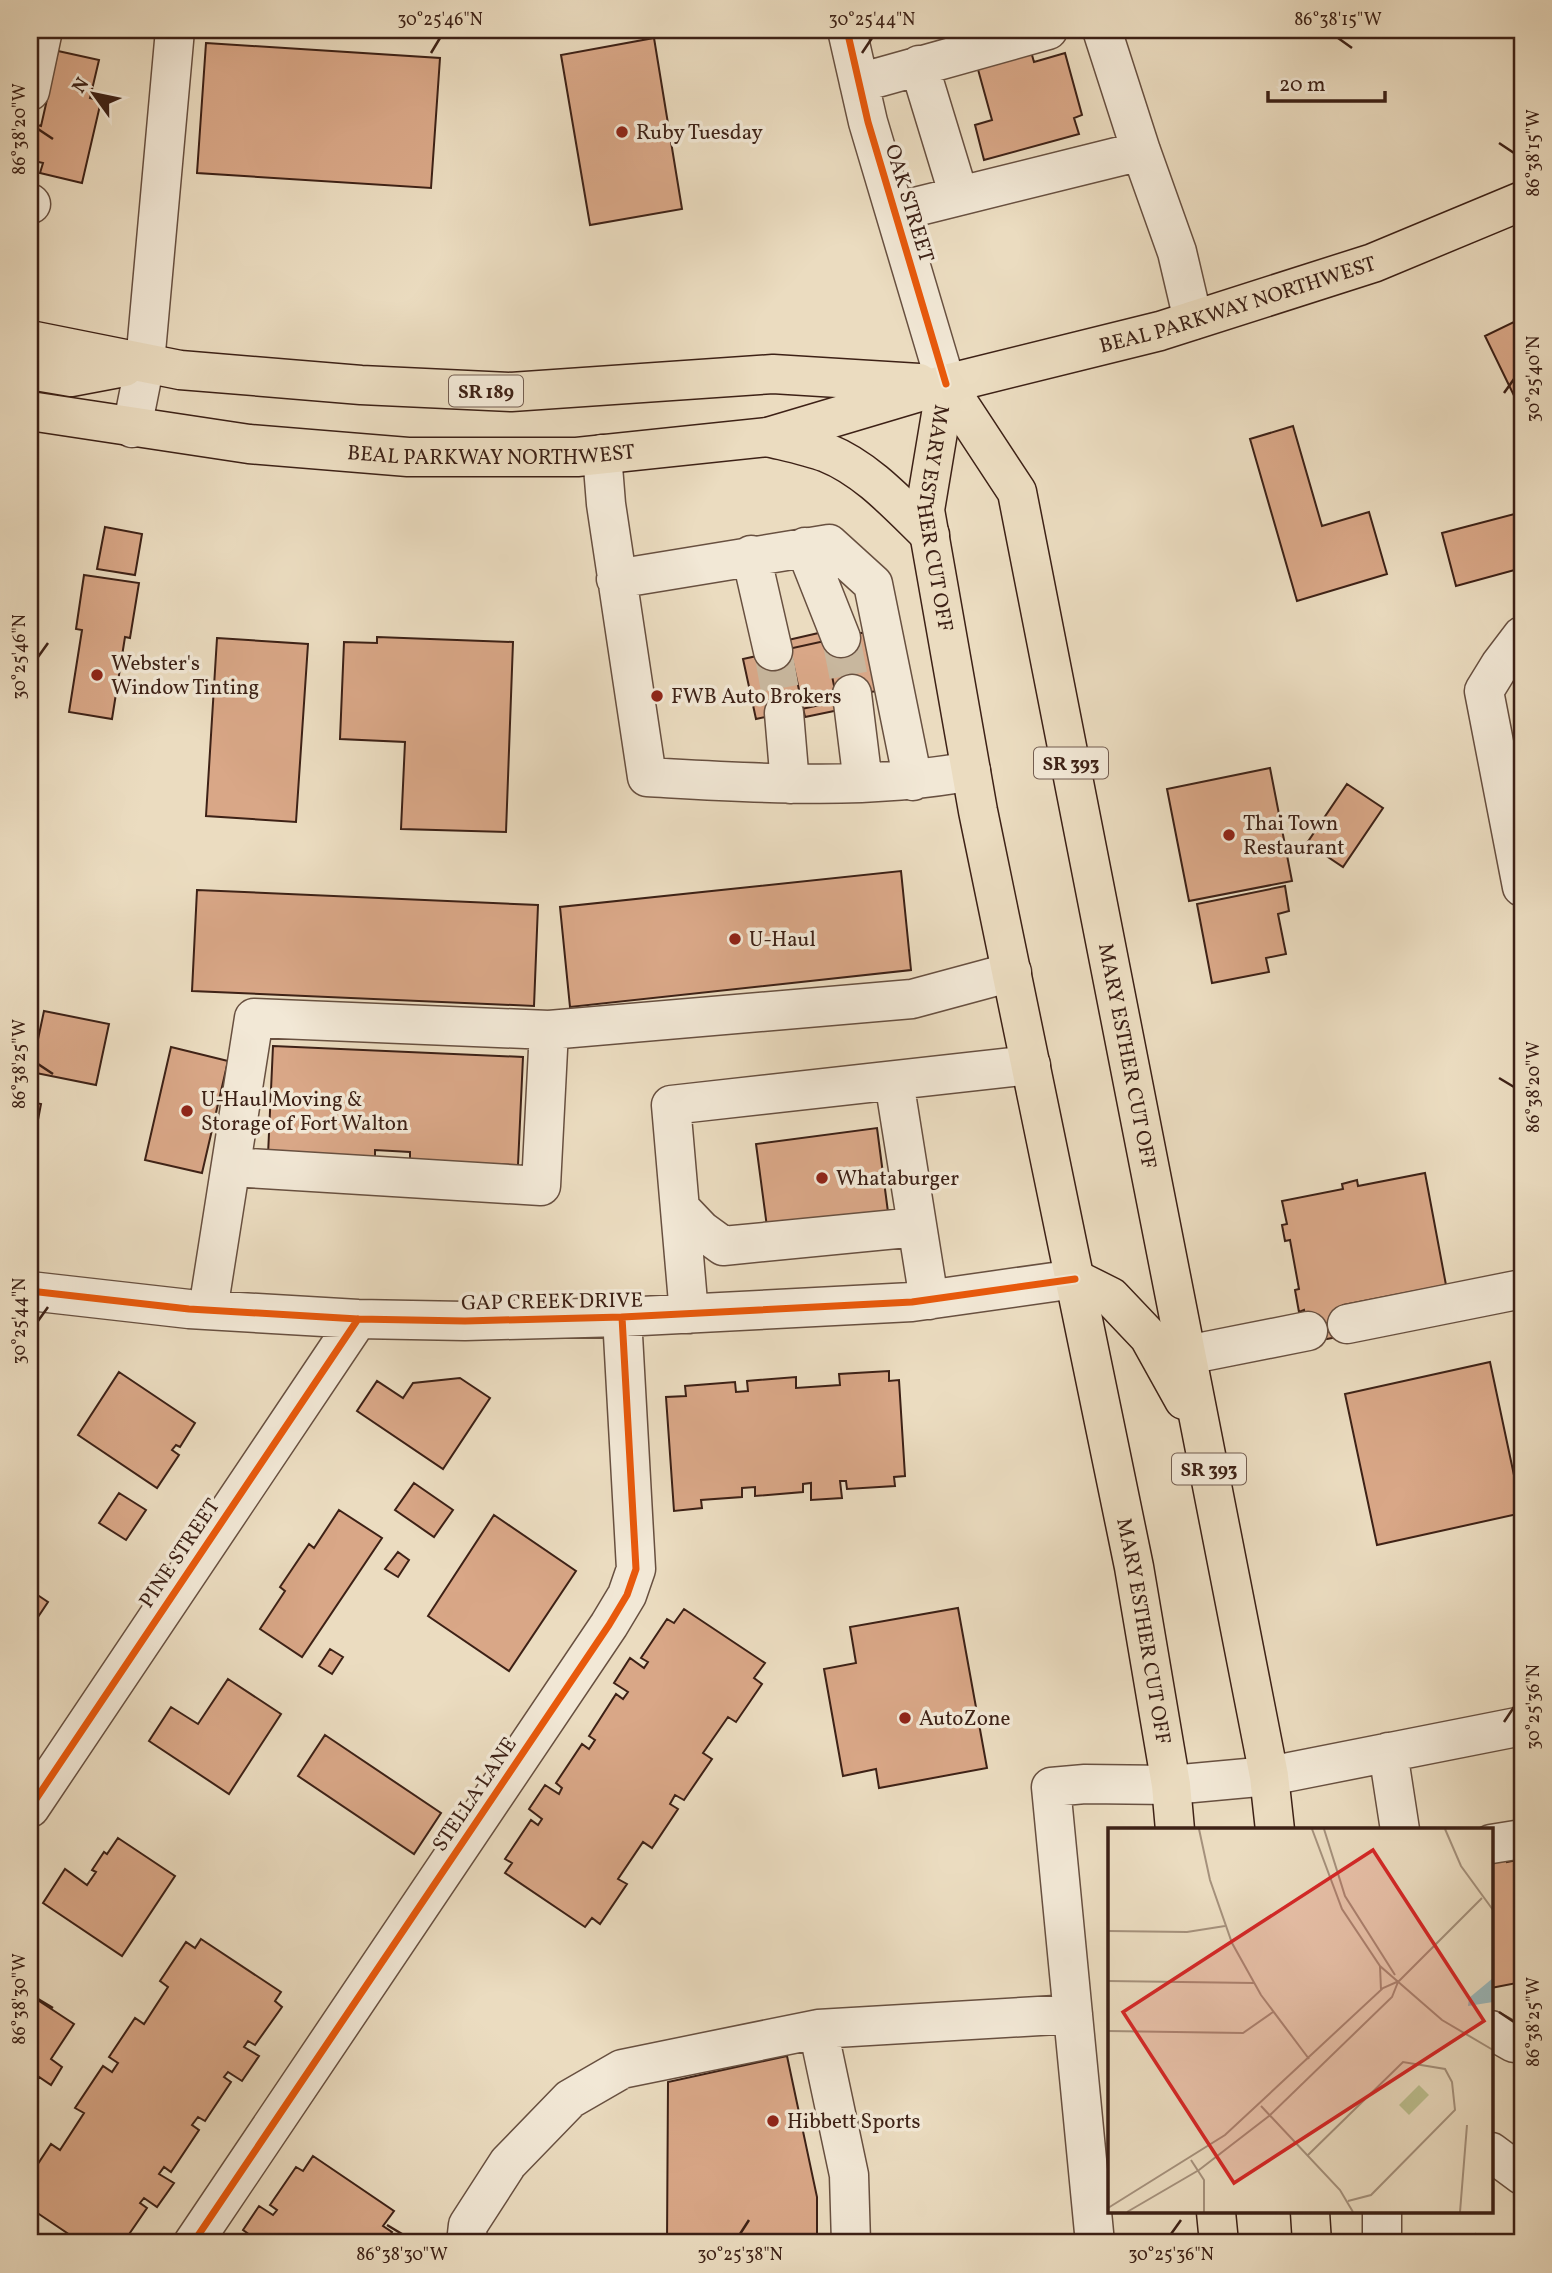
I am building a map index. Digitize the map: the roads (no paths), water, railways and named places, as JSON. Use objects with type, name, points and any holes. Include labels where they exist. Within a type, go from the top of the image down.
[{"type":"main road","name":"BEAL PARKWAY NORTHWEST","points":[[30,411],[249,444],[408,457],[577,457],[768,437],[946,384],[1160,331],[1373,262],[1522,201]]},
{"type":"main road","name":"BEAL PARKWAY NORTHWEST","points":[[30,340],[180,370],[361,386],[512,392],[773,374],[946,384]]},
{"type":"main road","points":[[30,370],[71,377],[145,363]]},
{"type":"main road","name":"MARY ESTHER CUT OFF","points":[[946,384],[925,510],[971,771],[1134,1567],[1171,1785],[1175,1828]]},
{"type":"main road","name":"MARY ESTHER CUT OFF","points":[[946,384],[1017,492],[1269,1776],[1275,1828]]},
{"type":"main road","points":[[768,437],[828,454],[861,472],[930,535]]},
{"type":"main road","points":[[1075,1279],[1111,1297],[1149,1337],[1201,1429]]},
{"type":"main road","points":[[1216,2214],[1219,2243]]},
{"type":"main road","points":[[1310,2214],[1312,2243]]},
{"type":"street","points":[[30,91],[43,30]]},
{"type":"street","points":[[132,428],[145,363],[175,30]]},
{"type":"street","name":"OAK STREET","points":[[847,30],[895,212],[946,384]]},
{"type":"street","points":[[859,83],[1048,30]]},
{"type":"street","points":[[1102,30],[1177,252],[1193,320]]},
{"type":"street","points":[[919,65],[959,196]]},
{"type":"street","points":[[895,212],[1141,151]]},
{"type":"street","points":[[602,454],[616,579],[647,777],[790,785],[913,781],[971,771]]},
{"type":"street","points":[[616,579],[829,544],[873,584],[913,781]]},
{"type":"street","points":[[805,547],[841,638]]},
{"type":"street","points":[[751,555],[774,651]]},
{"type":"street","points":[[1522,636],[1484,691],[1522,887]]},
{"type":"street","points":[[852,694],[863,783]]},
{"type":"street","points":[[784,713],[790,785]]},
{"type":"street","points":[[208,1310],[254,1018],[549,1030],[912,999],[1012,972]]},
{"type":"street","points":[[231,1167],[541,1186],[549,1030]]},
{"type":"street","points":[[690,1314],[671,1105],[1031,1065]]},
{"type":"street","points":[[894,1080],[929,1300]]},
{"type":"street","points":[[680,1208],[701,1230],[723,1246],[917,1227]]},
{"type":"street","name":"GAP CREEK DRIVE","points":[[30,1291],[208,1310],[358,1319],[465,1321],[690,1314],[929,1300],[1075,1279]]},
{"type":"street","points":[[1347,1324],[1522,1289]]},
{"type":"street","name":"STELLA LANE","points":[[193,2243],[610,1625],[627,1595],[636,1569],[622,1317]]},
{"type":"street","name":"PINE STREET","points":[[30,1808],[358,1319]]},
{"type":"street","points":[[1186,1356],[1308,1331]]},
{"type":"street","points":[[1095,2243],[1051,1787],[1085,1784],[1171,1785],[1269,1776],[1522,1727]]},
{"type":"street","points":[[1388,1752],[1400,1828]]},
{"type":"street","points":[[1492,1844],[1522,1839]]},
{"type":"street","points":[[466,2243],[468,2225],[508,2163],[570,2099],[622,2069],[818,2029],[1073,2014]]},
{"type":"street","points":[[818,2029],[849,2175],[851,2243]]},
{"type":"street","points":[[1492,2031],[1514,2043],[1522,2043]]},
{"type":"street","points":[[1492,2153],[1522,2175]]},
{"type":"street","points":[[1382,2214],[1382,2243]]},
{"type":"tunnel","points":[[841,638],[852,694]]},
{"type":"tunnel","points":[[773,651],[784,713]]},
{"type":"place","name":"Ruby Tuesday","points":[[622,132]]},
{"type":"place","name":"Webster's Window Tinting","points":[[97,675]]},
{"type":"place","name":"FWB Auto Brokers","points":[[657,696]]},
{"type":"place","name":"Thai Town Restaurant","points":[[1229,835]]},
{"type":"place","name":"U-Haul","points":[[735,939]]},
{"type":"place","name":"U-Haul Moving & Storage of Fort Walton","points":[[187,1111]]},
{"type":"place","name":"Whataburger","points":[[822,1178]]},
{"type":"place","name":"AutoZone","points":[[905,1718]]},
{"type":"place","name":"Hibbett Sports","points":[[773,2121]]}]
